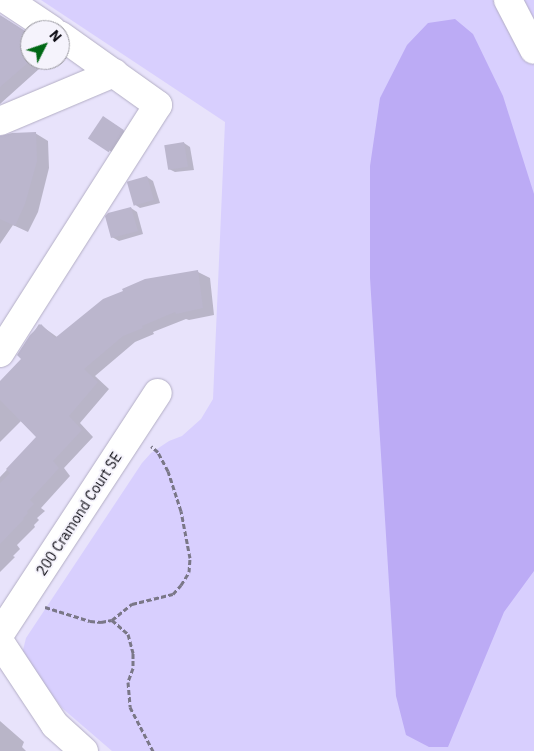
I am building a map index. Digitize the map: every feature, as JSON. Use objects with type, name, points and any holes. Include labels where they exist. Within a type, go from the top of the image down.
[{"type":"main road","points":[[7,0],[37,20]]},
{"type":"main road","points":[[508,0],[534,50]]},
{"type":"main road","points":[[0,353],[158,105],[70,42]]},
{"type":"main road","points":[[0,121],[114,74]]},
{"type":"main road","name":"200 Cramond Court SE","points":[[0,634],[158,393]]},
{"type":"main road","points":[[0,642],[55,725],[84,751]]},
{"type":"path","points":[[26,593],[48,609],[90,622],[112,620],[132,604],[173,594],[182,585],[189,572],[186,536],[168,471],[158,452],[133,431]]},
{"type":"path","points":[[112,620],[128,634],[133,654],[133,668],[128,682],[130,707],[153,751]]},
{"type":"shaded area","points":[[41,0],[534,0],[534,751],[112,751],[62,708],[31,668],[22,654],[26,638],[142,463],[151,453],[169,441],[182,436],[201,419],[213,399],[225,122]]},
{"type":"shaded area","points":[[455,19],[473,34],[503,96],[534,194],[534,571],[504,612],[448,747],[429,747],[406,735],[396,696],[370,278],[370,166],[380,98],[407,45],[428,23]]},
{"type":"building","points":[[0,15],[20,28],[20,70],[0,87]]},
{"type":"building","points":[[103,116],[124,130],[109,152],[88,138]]},
{"type":"building","points":[[36,132],[37,161],[25,204],[15,226],[0,219],[0,136],[12,133]]},
{"type":"building","points":[[184,142],[188,167],[168,170],[164,145]]},
{"type":"building","points":[[147,176],[154,200],[134,206],[127,182]]},
{"type":"building","points":[[131,207],[138,231],[111,238],[105,216],[108,213]]},
{"type":"building","points":[[198,270],[203,308],[176,314],[175,312],[142,326],[143,328],[123,336],[84,369],[98,382],[69,416],[82,430],[53,461],[59,468],[30,500],[34,504],[27,511],[28,513],[24,519],[0,544],[0,483],[10,473],[6,469],[36,437],[0,400],[0,381],[21,359],[17,355],[30,335],[41,324],[55,338],[103,299],[123,291],[122,289],[145,279]]}]
